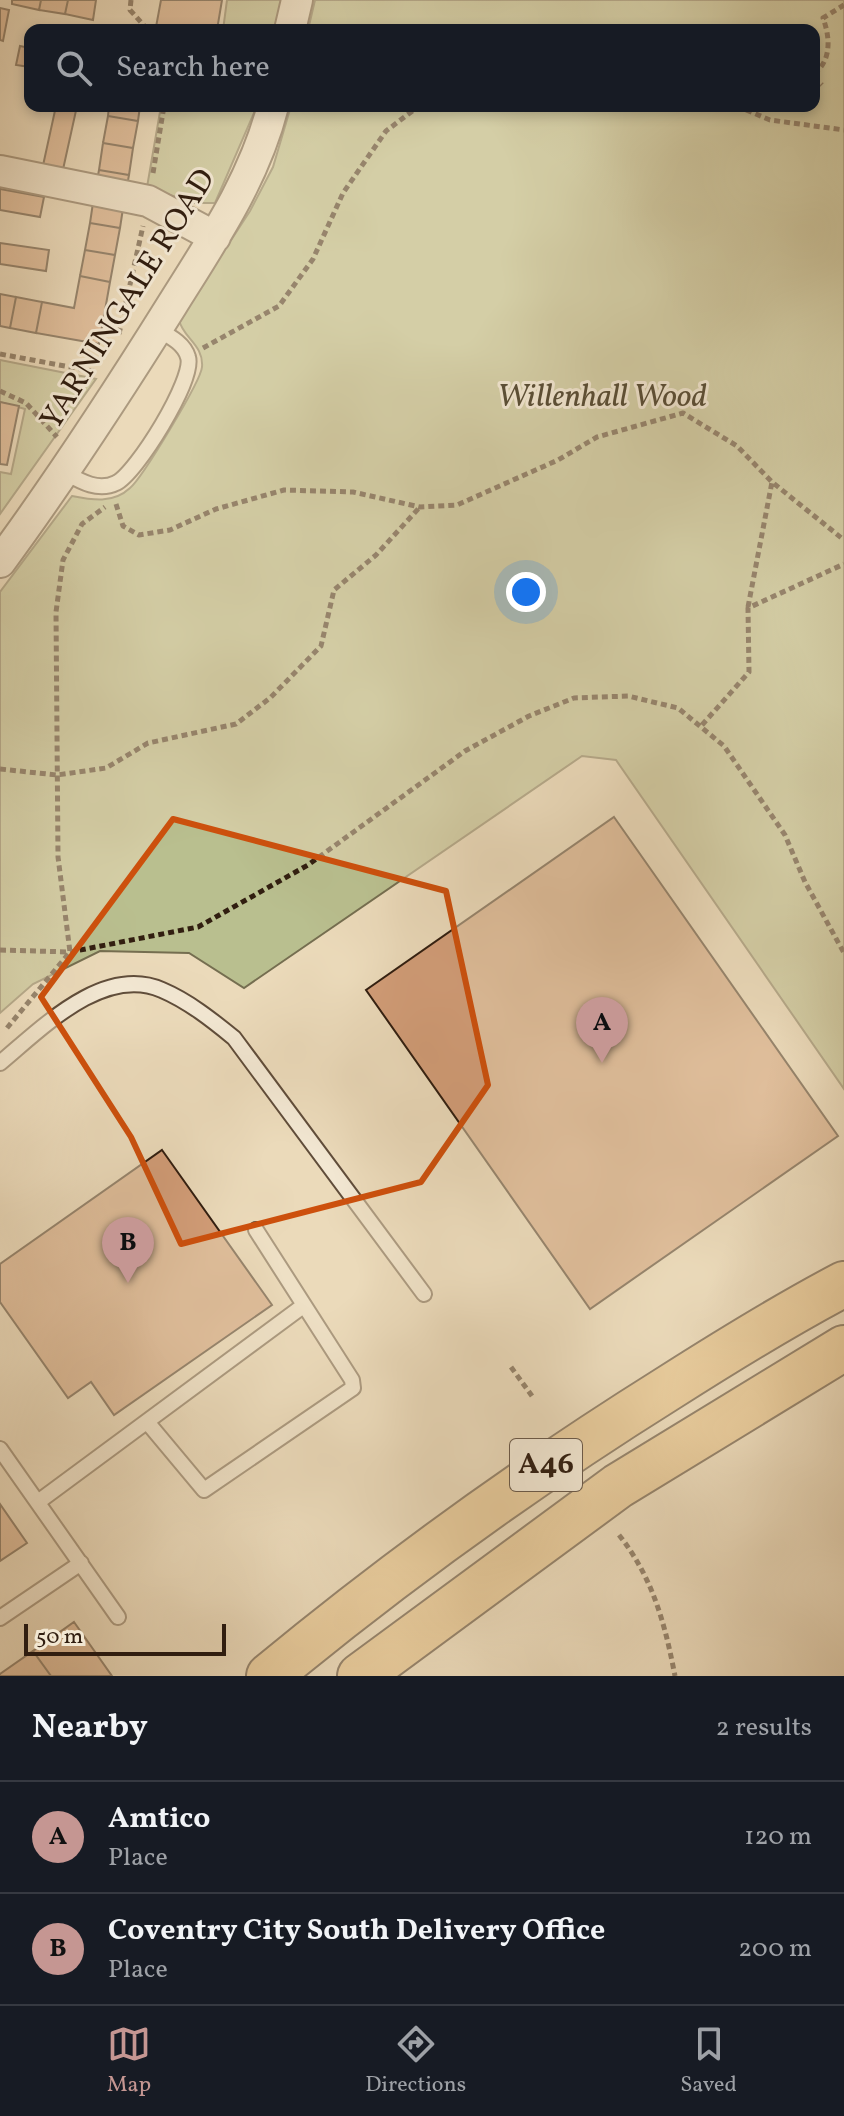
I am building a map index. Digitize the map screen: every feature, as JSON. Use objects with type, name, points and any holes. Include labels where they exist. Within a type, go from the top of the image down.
[{"type":"highway","name":"A46","points":[[269,1676],[365,1597],[546,1465],[790,1312],[844,1284]]},
{"type":"highway","name":"A46","points":[[360,1676],[618,1486],[844,1348]]},
{"type":"street","points":[[291,24],[297,0]]},
{"type":"street","name":"YARNINGALE ROAD","points":[[0,562],[67,467],[116,379],[157,329],[215,237],[252,168],[271,112]]},
{"type":"street","points":[[0,171],[148,201],[215,237]]},
{"type":"lane","points":[[67,467],[88,485],[100,486],[126,477],[185,384],[188,356],[174,339],[157,329]]},
{"type":"lane","points":[[0,1063],[64,1010],[91,994],[129,985],[159,988],[200,1011],[234,1038],[424,1294]]},
{"type":"lane","points":[[148,1423],[204,1490],[353,1388],[352,1380],[256,1230]]},
{"type":"lane","points":[[38,1502],[303,1306]]},
{"type":"lane","points":[[0,1449],[118,1617]]},
{"type":"lane","points":[[0,1618],[81,1563]]},
{"type":"path","points":[[131,0],[130,10],[143,24]]},
{"type":"path","points":[[820,70],[829,36],[823,18],[844,5]]},
{"type":"path","points":[[0,354],[116,379],[163,112]]},
{"type":"path","points":[[188,356],[279,306],[313,259],[343,193],[377,143],[386,131],[411,112]]},
{"type":"path","points":[[751,112],[770,120],[844,130]]},
{"type":"path","points":[[0,391],[26,403],[51,427],[67,467]]},
{"type":"path","points":[[0,1036],[70,952],[58,857],[56,612],[63,560],[82,524],[116,499],[123,526],[139,535],[170,530],[216,509],[284,490],[353,492],[420,507],[457,505],[558,460],[597,437],[683,413],[737,446],[772,482],[844,540]]},
{"type":"path","points":[[702,725],[749,672],[748,608],[772,482]]},
{"type":"path","points":[[0,769],[57,775],[106,768],[148,743],[236,724],[270,698],[321,646],[334,590],[376,555],[420,507]]},
{"type":"path","points":[[748,608],[844,564]]},
{"type":"path","points":[[0,950],[70,952],[198,927],[308,865],[465,751],[529,716],[574,698],[628,696],[678,708],[724,746],[785,835],[805,882],[844,953]]},
{"type":"path","points":[[511,1367],[532,1396]]},
{"type":"path","points":[[619,1535],[649,1582],[664,1617],[675,1676]]},
{"type":"highlighted area","points":[[173,819],[446,891],[488,1085],[421,1182],[181,1244],[131,1137],[41,997]]},
{"type":"green space","points":[[227,0],[282,0],[277,24],[224,24]]},
{"type":"green space","name":"Willenhall Wood","points":[[315,0],[844,0],[844,1089],[616,760],[582,756],[244,988],[189,953],[100,951],[33,984],[0,1013],[0,592],[72,496],[102,500],[123,493],[136,481],[170,429],[202,367],[200,353],[179,320],[250,211],[273,167],[289,112],[820,112],[820,24],[309,24]]},
{"type":"green space","points":[[160,112],[254,112],[215,203],[193,203],[147,187]]},
{"type":"green space","points":[[0,360],[96,379],[0,514],[0,472],[11,474],[25,409],[0,402]]},
{"type":"building","points":[[12,0],[41,0],[39,10],[12,4]]},
{"type":"building","points":[[41,0],[68,0],[65,14],[39,10]]},
{"type":"building","points":[[68,0],[96,0],[93,20],[65,14]]},
{"type":"building","points":[[161,0],[222,0],[218,24],[157,24]]},
{"type":"building","points":[[0,8],[9,10],[3,41],[0,40]]},
{"type":"building","points":[[20,46],[24,47],[24,66],[16,65]]},
{"type":"building","points":[[55,112],[76,112],[62,174],[42,170]]},
{"type":"building","points":[[108,112],[139,112],[138,121],[108,116]]},
{"type":"building","points":[[108,116],[138,121],[133,148],[103,143]]},
{"type":"building","points":[[103,143],[133,148],[129,175],[99,170]]},
{"type":"building","points":[[99,170],[129,175],[124,202],[94,196]]},
{"type":"building","points":[[0,189],[44,197],[40,217],[0,210]]},
{"type":"building","points":[[94,196],[124,202],[120,228],[90,223]]},
{"type":"building","points":[[90,223],[120,228],[115,255],[85,250]]},
{"type":"building","points":[[0,243],[49,250],[46,271],[0,264]]},
{"type":"building","points":[[85,250],[115,255],[110,282],[80,276]]},
{"type":"building","points":[[80,276],[110,282],[99,344],[36,333],[42,302],[74,308]]},
{"type":"building","points":[[0,294],[16,297],[10,328],[0,326]]},
{"type":"building","points":[[16,297],[42,302],[36,333],[10,328]]},
{"type":"building","points":[[0,402],[19,406],[7,465],[0,464]]},
{"type":"building","points":[[614,817],[838,1136],[590,1309],[366,990]]},
{"type":"building","points":[[162,1150],[272,1305],[114,1415],[91,1382],[68,1398],[0,1302],[0,1264]]},
{"type":"building","points":[[0,1504],[27,1543],[0,1561]]},
{"type":"building","points":[[74,1622],[112,1676],[51,1676],[33,1651]]},
{"type":"building","points":[[33,1651],[51,1676],[0,1676],[0,1674]]},
{"type":"place","name":"Amtico","points":[[602,1063]]},
{"type":"place","name":"Coventry City South Delivery Office","points":[[128,1283]]}]
